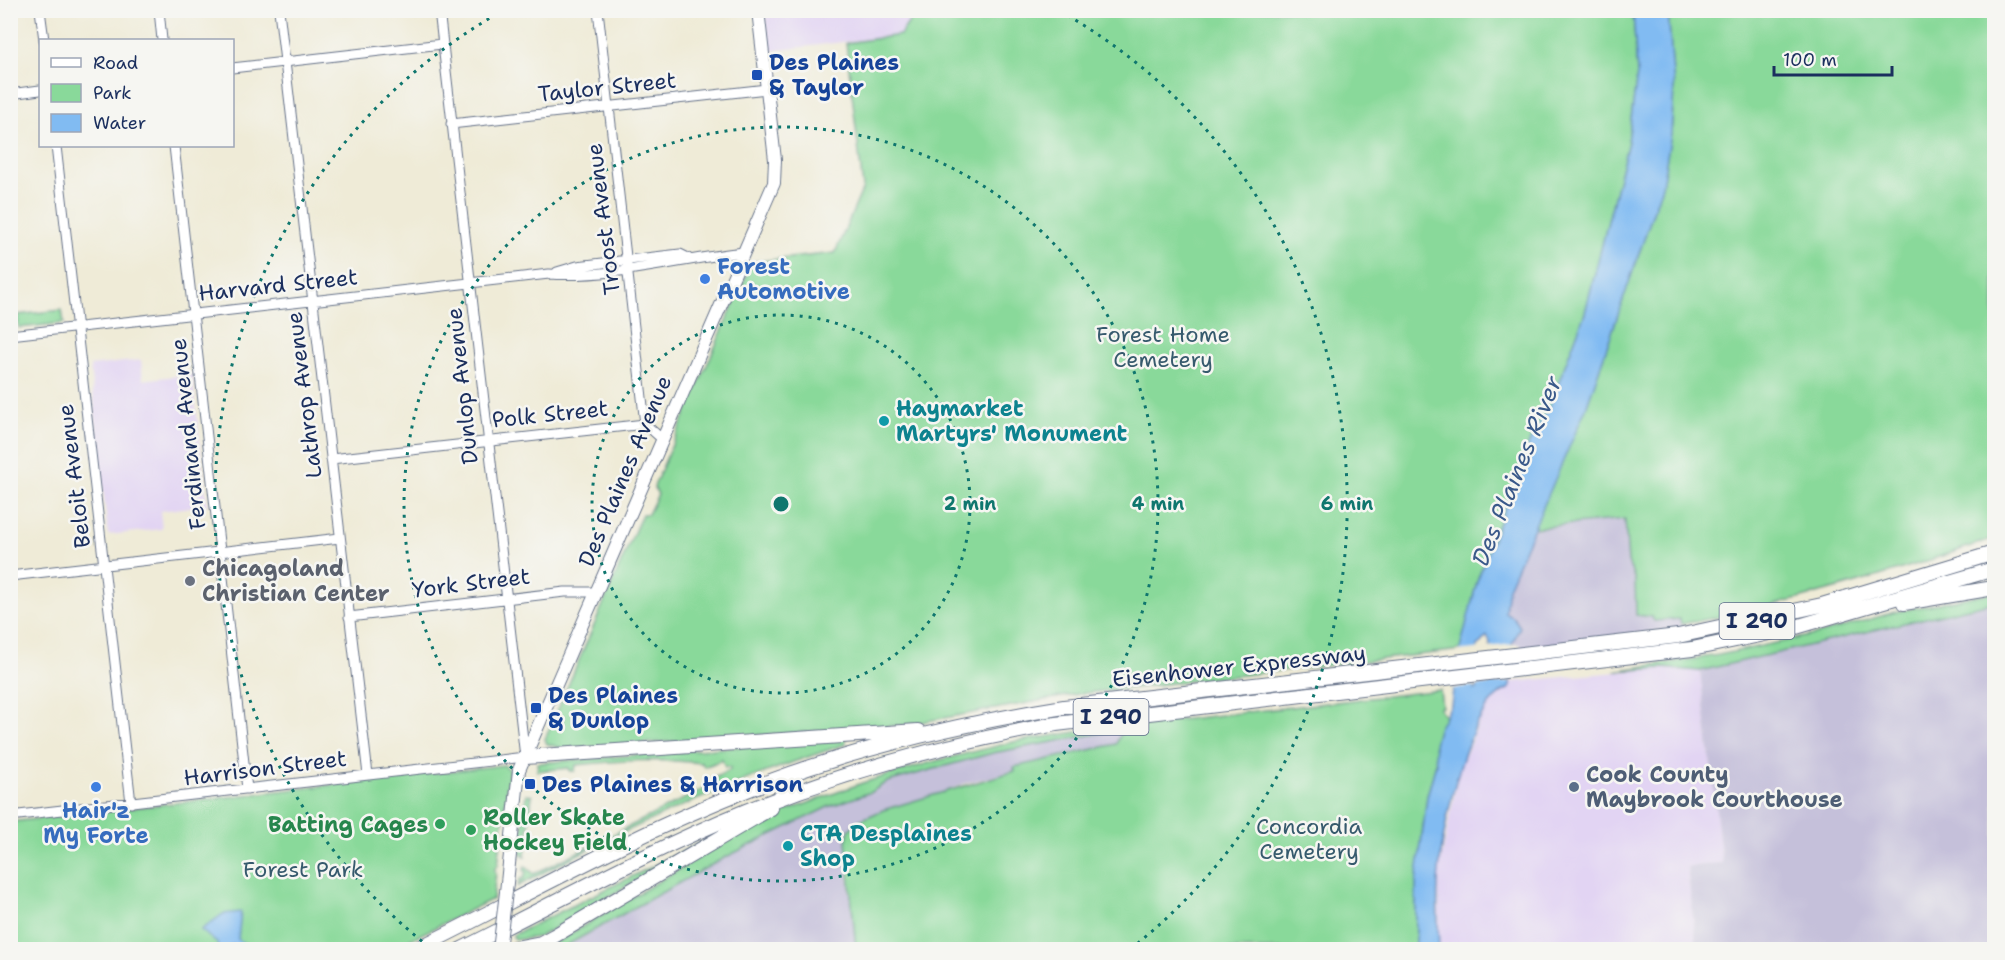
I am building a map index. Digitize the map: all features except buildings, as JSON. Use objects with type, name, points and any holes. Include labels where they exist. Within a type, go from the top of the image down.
[{"type":"highway","points":[[1964,562],[1995,543]]},
{"type":"highway","name":"Eisenhower Expressway","points":[[416,950],[660,828],[723,800],[816,765],[932,732],[999,717],[1076,706],[1678,636],[1731,627],[1822,605],[1995,553]]},
{"type":"highway","name":"Eisenhower Expressway","points":[[460,950],[698,832],[789,794],[898,760],[1056,724],[1650,656],[1722,644],[1881,604],[1995,569]]},
{"type":"highway","points":[[1881,604],[1920,602],[1995,588]]},
{"type":"highway","points":[[525,757],[901,730],[932,732]]},
{"type":"highway","points":[[501,947],[539,946],[759,816],[789,794]]},
{"type":"main road","name":"Des Plaines Avenue","points":[[501,947],[519,770],[774,183],[776,171],[758,10]]},
{"type":"street","points":[[40,10],[44,39]]},
{"type":"street","points":[[159,10],[162,39]]},
{"type":"street","name":"Lathrop Avenue","points":[[279,10],[368,775]]},
{"type":"street","name":"Dunlop Avenue","points":[[439,10],[525,757]]},
{"type":"street","name":"Troost Avenue","points":[[598,10],[629,265],[645,424]]},
{"type":"street","points":[[234,68],[442,44]]},
{"type":"street","name":"Taylor Street","points":[[452,124],[767,89]]},
{"type":"street","points":[[10,94],[39,90]]},
{"type":"street","name":"Beloit Avenue","points":[[56,147],[132,803]]},
{"type":"street","name":"Ferdinand Avenue","points":[[174,147],[247,789]]},
{"type":"street","name":"Harvard Street","points":[[10,335],[549,274],[576,276],[680,254],[687,258],[744,252]]},
{"type":"street","points":[[645,424],[662,438]]},
{"type":"street","name":"Polk Street","points":[[331,459],[645,424]]},
{"type":"street","points":[[10,576],[340,538]]},
{"type":"street","name":"York Street","points":[[350,617],[565,592],[596,592]]},
{"type":"street","name":"Harrison Street","points":[[11,816],[525,757]]},
{"type":"street","points":[[10,810],[11,816]]},
{"type":"shaded area","points":[[765,11],[917,11],[900,35],[770,51]]},
{"type":"shaded area","points":[[141,360],[143,380],[192,374],[207,505],[160,511],[162,529],[108,535],[90,366]]},
{"type":"shaded area","points":[[1625,519],[1628,562],[1635,580],[1636,615],[1652,617],[1654,621],[1680,619],[1681,628],[1521,649],[1520,644],[1512,644],[1520,627],[1505,612],[1508,588],[1533,528]]},
{"type":"shaded area","points":[[1994,602],[1994,949],[1697,949],[1687,867],[1722,863],[1700,671]]},
{"type":"shaded area","points":[[1662,668],[1700,671],[1722,863],[1687,867],[1697,949],[1439,950],[1439,871],[1459,770],[1487,704],[1502,691],[1510,688],[1510,682]]},
{"type":"shaded area","points":[[1124,729],[1116,744],[1015,767],[1015,771],[966,783],[849,830],[846,856],[856,949],[560,950],[726,857],[828,807],[871,792],[887,782],[993,753]]},
{"type":"green space","name":"Forest Home Cemetery","points":[[917,10],[1633,11],[1637,74],[1628,142],[1585,313],[1550,405],[1531,438],[1477,581],[1461,650],[1078,694],[905,725],[564,749],[547,744],[545,739],[642,514],[648,514],[658,494],[654,488],[655,484],[752,262],[835,253],[863,188],[846,43],[900,35]]},
{"type":"green space","points":[[1668,11],[1994,11],[1994,538],[1840,588],[1761,608],[1681,624],[1680,619],[1654,621],[1652,617],[1636,615],[1635,580],[1628,562],[1625,519],[1533,528],[1586,408],[1662,186],[1672,125],[1674,88]]},
{"type":"green space","points":[[62,310],[64,323],[19,328],[17,315]]},
{"type":"green space","points":[[1994,592],[1994,602],[1700,671],[1662,668],[1614,671],[1719,655],[1823,633],[1895,612]]},
{"type":"green space","name":"Concordia Cemetery","points":[[1440,690],[1442,707],[1439,708],[1446,717],[1438,735],[1434,769],[1424,815],[1417,892],[1416,949],[856,949],[846,841],[849,830],[858,821],[883,810],[1015,771],[1014,767],[1116,744],[1123,729],[993,753],[887,782],[871,792],[828,807],[726,857],[560,949],[543,950],[760,821],[862,783],[932,762],[1013,742],[1090,730]]},
{"type":"green space","points":[[845,738],[846,744],[719,790],[597,845],[518,886],[526,872],[525,866],[534,874],[712,785],[710,780],[730,770],[730,767],[725,767],[722,760],[704,767],[702,763],[670,761],[607,762],[576,765],[575,771],[570,771],[569,768],[537,771],[538,763]]},
{"type":"green space","name":"Forest Park","points":[[504,765],[509,769],[498,865],[494,870],[496,872],[493,899],[391,949],[11,949],[10,822]]},
{"type":"green space","points":[[526,794],[532,795],[525,857],[520,853]]},
{"type":"green space","points":[[706,840],[539,937],[514,940],[513,935]]},
{"type":"water","points":[[1633,11],[1668,11],[1674,88],[1671,134],[1662,186],[1586,408],[1508,588],[1505,612],[1514,618],[1520,627],[1512,644],[1510,688],[1494,699],[1481,717],[1459,769],[1441,851],[1437,900],[1439,949],[1416,950],[1416,883],[1427,797],[1436,763],[1434,744],[1438,729],[1451,705],[1457,661],[1477,581],[1531,438],[1550,405],[1585,313],[1628,142],[1637,74]],"holes":[[[1487,636],[1490,643],[1489,656],[1477,689],[1474,690],[1477,647]]]},
{"type":"water","points":[[241,912],[238,939],[246,945],[242,949],[232,945],[226,949],[218,949],[218,944],[201,930],[223,914]]},
{"type":"pier","points":[[1514,644],[1510,682],[1451,689],[1457,651],[1482,648],[1480,649],[1478,680],[1485,661],[1486,647]]},
{"type":"place","name":"Des Plaines & Taylor","points":[[757,75]]},
{"type":"place","name":"Forest Automotive","points":[[705,279]]},
{"type":"place","name":"Haymarket Martyrs' Monument","points":[[884,421]]},
{"type":"place","name":"Chicagoland Christian Center","points":[[190,581]]},
{"type":"place","name":"Des Plaines & Dunlop","points":[[536,708]]},
{"type":"place","name":"Des Plaines & Harrison","points":[[530,784]]},
{"type":"place","name":"Hair'z My Forte","points":[[96,787]]},
{"type":"place","name":"Cook County Maybrook Courthouse","points":[[1574,787]]},
{"type":"place","name":"Batting Cages","points":[[440,824]]},
{"type":"place","name":"Roller Skate Hockey Field","points":[[471,830]]},
{"type":"place","name":"CTA Desplaines Shop","points":[[788,846]]},
{"type":"water label","name":"Des Plaines River","points":[[1517,471]]}]
